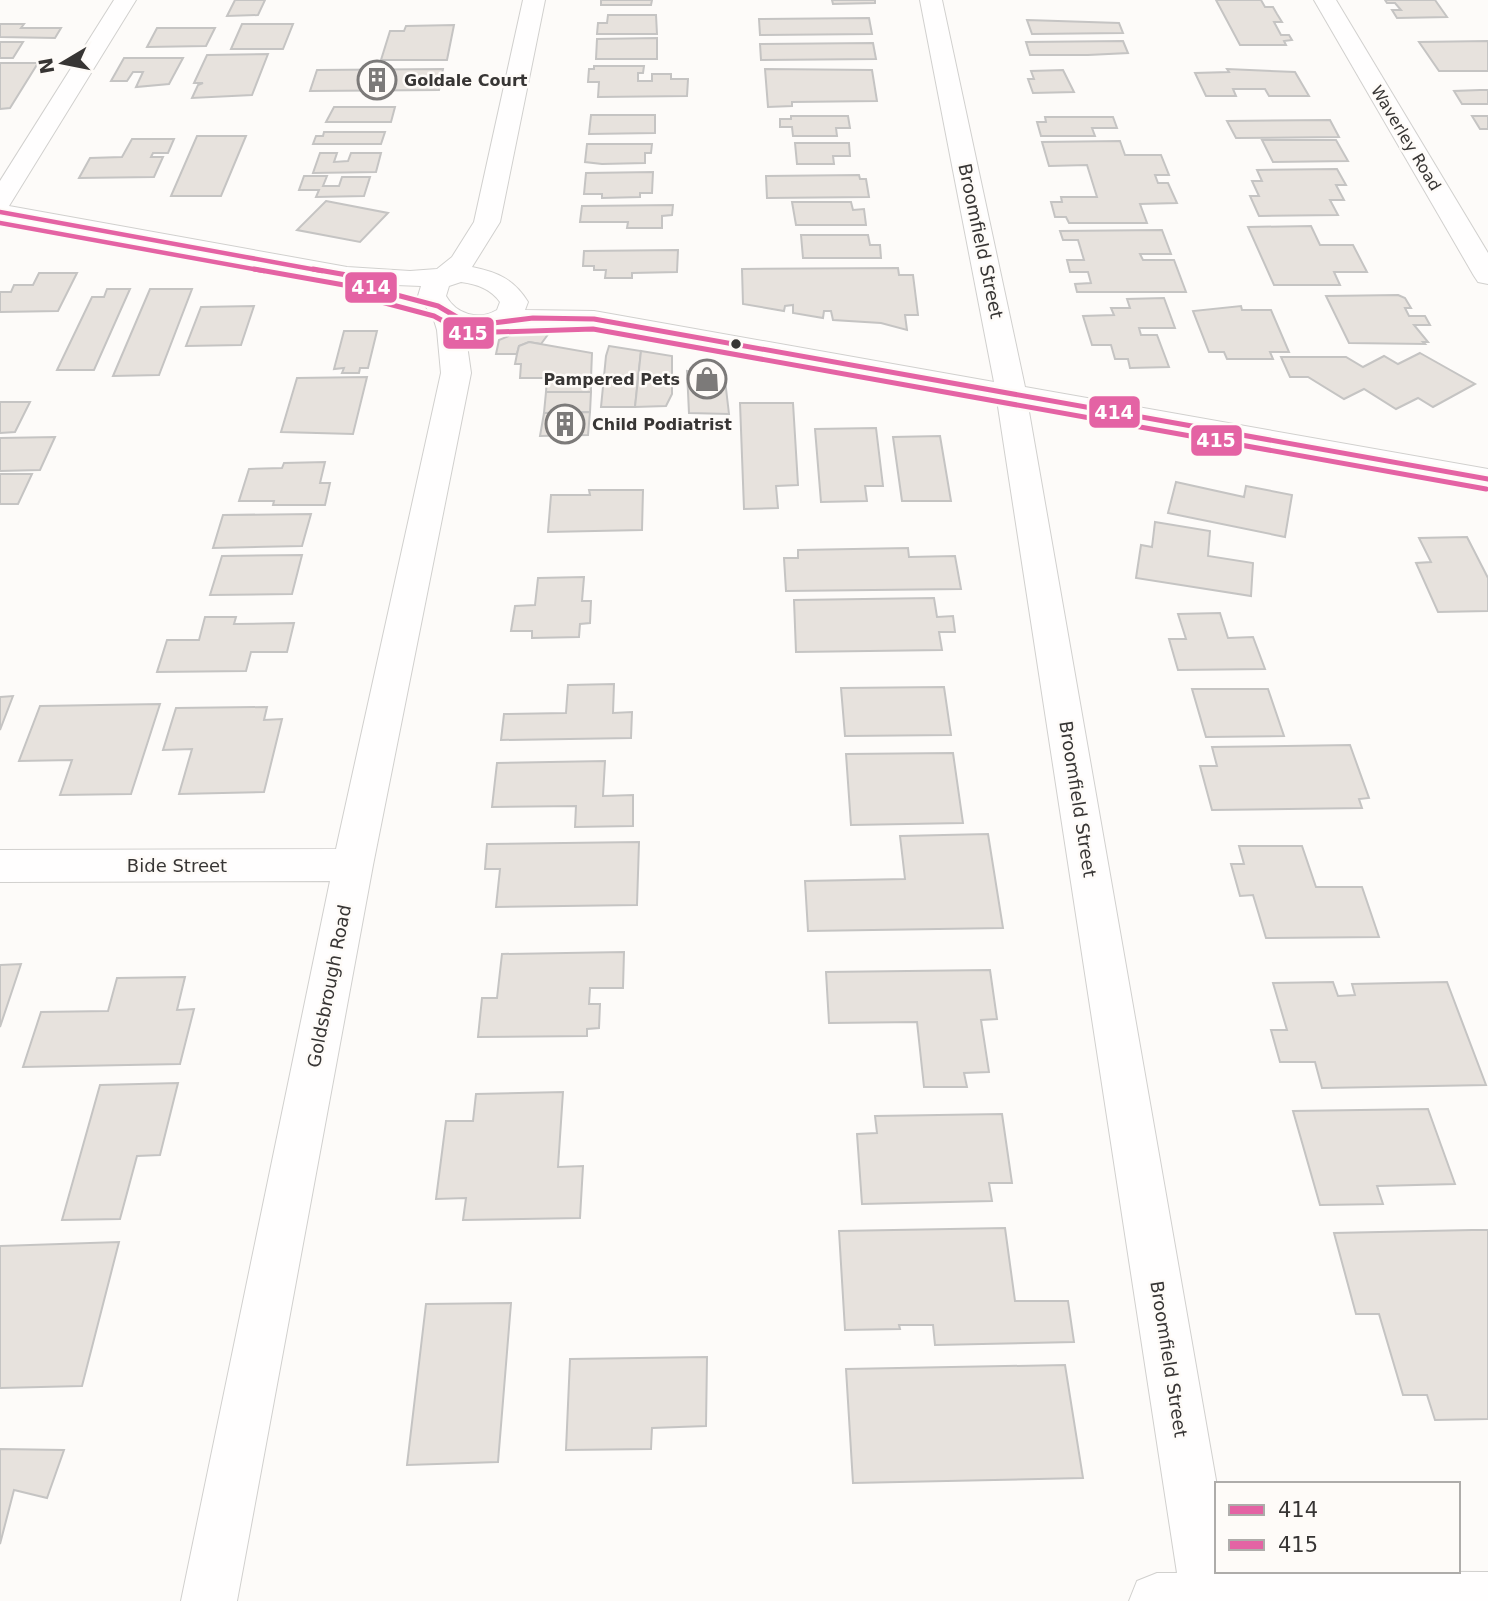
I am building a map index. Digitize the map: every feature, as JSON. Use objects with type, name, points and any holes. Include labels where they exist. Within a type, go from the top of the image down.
[{"type":"street","points":[[0,201],[125,0]]},
{"type":"street","points":[[443,276],[457,268],[487,222],[534,0]]},
{"type":"street","name":"Broomfield Street","points":[[931,0],[1012,393],[1191,1600]]},
{"type":"street","name":"Waverley Road","points":[[1325,0],[1488,276]]},
{"type":"street","points":[[0,212],[347,275],[410,279],[473,275],[594,319]]},
{"type":"street","points":[[487,222],[503,288]]},
{"type":"street","points":[[347,275],[374,289],[441,308],[467,323],[533,318],[594,319],[1488,479]]},
{"type":"street","name":"Goldsbrough Road","points":[[209,1601],[353,865],[456,373],[451,330],[441,308],[433,299],[432,289],[443,276]]},
{"type":"street","name":"Goldsbrough Road","points":[[456,373],[478,336],[509,315],[513,306],[512,297],[503,288]]},
{"type":"street","name":"Bide Street","points":[[0,866],[353,865]]},
{"type":"street","points":[[1191,1600],[1488,1600]]},
{"type":"building","points":[[235,0],[265,0],[258,15],[227,16]]},
{"type":"building","points":[[601,0],[652,0],[651,5],[601,5]]},
{"type":"building","points":[[832,0],[875,0],[875,3],[833,4]]},
{"type":"building","points":[[1216,0],[1261,0],[1265,7],[1273,7],[1282,22],[1274,22],[1281,35],[1289,35],[1292,40],[1284,41],[1286,45],[1240,45]]},
{"type":"building","points":[[1385,0],[1435,0],[1447,17],[1397,18],[1392,10],[1401,10],[1395,3],[1387,3]]},
{"type":"building","points":[[608,15],[656,15],[657,34],[597,34],[598,23],[607,23]]},
{"type":"building","points":[[869,18],[872,34],[760,35],[759,19]]},
{"type":"building","points":[[1027,20],[1119,23],[1123,33],[1032,34]]},
{"type":"building","points":[[0,24],[24,24],[21,28],[61,28],[55,38],[0,37]]},
{"type":"building","points":[[242,24],[293,24],[283,49],[231,49]]},
{"type":"building","points":[[454,25],[447,60],[381,60],[390,31],[404,31],[406,26]]},
{"type":"building","points":[[157,28],[215,28],[206,46],[147,47]]},
{"type":"building","points":[[657,38],[657,59],[596,59],[597,39]]},
{"type":"building","points":[[1123,41],[1128,53],[1088,55],[1030,55],[1026,42]]},
{"type":"building","points":[[1488,41],[1488,71],[1439,71],[1419,42]]},
{"type":"building","points":[[0,42],[23,42],[13,58],[0,58]]},
{"type":"building","points":[[873,43],[876,59],[761,60],[760,44]]},
{"type":"building","points":[[268,54],[252,95],[192,98],[198,85],[203,83],[194,83],[207,55]]},
{"type":"building","points":[[124,58],[183,58],[169,84],[136,87],[143,72],[133,72],[127,81],[111,81]]},
{"type":"building","points":[[0,63],[38,63],[10,108],[0,109]]},
{"type":"building","points":[[594,66],[644,66],[643,73],[638,73],[638,81],[652,81],[652,74],[671,74],[671,79],[688,79],[687,96],[598,97],[599,82],[588,82],[589,69],[594,69]]},
{"type":"building","name":"Goldale Court","points":[[443,69],[439,90],[310,91],[317,70]]},
{"type":"building","points":[[765,69],[872,70],[877,101],[792,102],[792,106],[768,107]]},
{"type":"building","points":[[1227,69],[1295,72],[1309,96],[1269,96],[1265,89],[1233,89],[1236,96],[1206,96],[1195,73],[1229,72]]},
{"type":"building","points":[[1063,70],[1074,92],[1033,93],[1028,79],[1034,79],[1031,71]]},
{"type":"building","points":[[1488,90],[1488,104],[1462,104],[1454,91]]},
{"type":"building","points":[[334,107],[395,107],[391,122],[326,122]]},
{"type":"building","points":[[591,115],[655,115],[655,133],[589,134]]},
{"type":"building","points":[[791,116],[848,116],[850,128],[836,128],[837,136],[793,136],[792,127],[780,127],[780,119],[791,119]]},
{"type":"building","points":[[1472,116],[1488,116],[1488,129],[1480,129]]},
{"type":"building","points":[[1045,117],[1113,117],[1117,128],[1092,128],[1095,136],[1041,136],[1037,122],[1046,122]]},
{"type":"building","points":[[1330,120],[1339,137],[1236,138],[1227,121]]},
{"type":"building","points":[[324,132],[385,132],[381,144],[313,144],[316,136],[323,136]]},
{"type":"building","points":[[197,136],[246,136],[221,196],[171,196]]},
{"type":"building","points":[[132,139],[174,139],[168,153],[153,153],[151,157],[163,157],[154,177],[79,178],[90,158],[122,157]]},
{"type":"building","points":[[1262,140],[1336,140],[1348,161],[1273,162]]},
{"type":"building","points":[[1120,141],[1125,155],[1161,155],[1169,175],[1155,175],[1158,183],[1168,183],[1177,203],[1140,204],[1147,223],[1069,223],[1066,217],[1055,217],[1051,202],[1062,202],[1061,197],[1097,197],[1087,165],[1049,166],[1042,142]]},
{"type":"building","points":[[795,143],[849,143],[850,156],[833,156],[834,164],[797,164]]},
{"type":"building","points":[[587,144],[652,144],[651,153],[645,153],[645,163],[602,164],[585,162]]},
{"type":"building","points":[[320,153],[337,153],[334,162],[348,161],[351,153],[381,153],[376,172],[313,173]]},
{"type":"building","points":[[1337,169],[1346,185],[1336,185],[1344,200],[1330,200],[1338,215],[1259,216],[1250,196],[1259,196],[1252,181],[1262,181],[1257,170]]},
{"type":"building","points":[[653,172],[652,193],[640,193],[640,197],[602,198],[602,194],[584,194],[586,173]]},
{"type":"building","points":[[859,175],[860,179],[866,179],[869,197],[767,198],[766,176]]},
{"type":"building","points":[[304,176],[327,176],[323,186],[339,186],[342,177],[370,177],[364,196],[316,197],[319,190],[299,190]]},
{"type":"building","points":[[326,201],[388,213],[360,242],[297,230]]},
{"type":"building","points":[[792,202],[851,202],[853,210],[864,209],[866,225],[796,225]]},
{"type":"building","points":[[673,205],[672,215],[662,216],[662,228],[627,228],[628,222],[580,222],[582,206]]},
{"type":"building","points":[[1311,226],[1320,245],[1353,245],[1367,272],[1334,272],[1340,285],[1274,285],[1248,227]]},
{"type":"building","points":[[1162,230],[1171,254],[1140,254],[1143,260],[1174,260],[1186,292],[1077,292],[1075,284],[1091,283],[1088,272],[1070,272],[1067,260],[1084,260],[1078,240],[1063,240],[1060,231]]},
{"type":"building","points":[[801,235],[868,235],[870,245],[880,245],[881,258],[803,258]]},
{"type":"building","points":[[678,250],[677,272],[632,273],[632,278],[605,278],[606,270],[583,266],[584,251]]},
{"type":"building","points":[[898,268],[899,275],[913,275],[918,315],[905,315],[907,330],[881,323],[833,320],[831,311],[824,311],[823,318],[793,313],[793,305],[785,306],[784,311],[743,304],[742,269]]},
{"type":"building","points":[[39,273],[77,273],[58,311],[0,312],[0,292],[11,292],[14,285],[33,285]]},
{"type":"building","points":[[107,289],[130,289],[94,370],[57,370],[92,297],[104,297]]},
{"type":"building","points":[[150,289],[192,289],[159,375],[113,376]]},
{"type":"building","points":[[1398,295],[1405,298],[1411,308],[1405,308],[1409,316],[1425,316],[1430,325],[1414,325],[1428,342],[1423,342],[1425,344],[1349,343],[1326,296]]},
{"type":"building","points":[[1164,298],[1175,328],[1139,328],[1141,335],[1157,335],[1169,367],[1130,368],[1128,359],[1115,359],[1111,345],[1092,345],[1083,316],[1114,315],[1111,308],[1130,308],[1127,299]]},
{"type":"building","points":[[254,306],[241,345],[186,346],[201,307]]},
{"type":"building","points":[[1241,306],[1242,310],[1271,310],[1289,352],[1270,352],[1273,359],[1227,359],[1224,352],[1209,352],[1193,311]]},
{"type":"building","points":[[526,329],[549,333],[541,344],[529,342],[519,346],[517,354],[496,354],[499,340]]},
{"type":"building","points":[[344,331],[377,331],[368,368],[360,368],[359,373],[342,373],[344,368],[334,369]]},
{"type":"building","points":[[529,342],[592,353],[591,378],[520,378],[521,364],[515,364],[519,346]]},
{"type":"building","points":[[609,346],[641,351],[635,407],[601,407]]},
{"type":"building","points":[[641,351],[672,356],[672,394],[666,406],[635,407]]},
{"type":"building","points":[[1420,353],[1475,384],[1433,407],[1418,398],[1396,409],[1364,389],[1344,399],[1308,377],[1290,377],[1281,357],[1346,357],[1363,367],[1384,356],[1398,364]]},
{"type":"building","points":[[687,371],[725,380],[729,414],[689,413]]},
{"type":"building","points":[[367,377],[353,434],[281,432],[297,378]]},
{"type":"building","points":[[547,377],[591,378],[591,392],[546,392]]},
{"type":"building","points":[[546,392],[591,392],[590,412],[544,413]]},
{"type":"building","points":[[0,402],[30,402],[15,432],[0,433]]},
{"type":"building","points":[[740,403],[793,403],[798,485],[776,486],[778,508],[744,509]]},
{"type":"building","name":"Child Podiatrist","points":[[590,412],[588,435],[540,436],[544,413]]},
{"type":"building","points":[[876,428],[883,486],[865,486],[867,501],[821,502],[815,429]]},
{"type":"building","points":[[940,436],[951,501],[902,501],[893,437]]},
{"type":"building","points":[[55,437],[40,470],[0,471],[0,438]]},
{"type":"building","points":[[325,462],[320,483],[330,483],[325,505],[273,505],[274,501],[239,501],[249,469],[282,468],[284,463]]},
{"type":"building","points":[[0,474],[32,474],[18,504],[0,504]]},
{"type":"building","points":[[1176,482],[1244,497],[1246,486],[1292,495],[1285,537],[1168,513]]},
{"type":"building","points":[[589,490],[643,490],[642,530],[548,532],[551,495],[590,495]]},
{"type":"building","points":[[311,514],[302,546],[213,548],[223,515]]},
{"type":"building","points":[[1155,522],[1210,531],[1208,556],[1253,563],[1251,596],[1136,578],[1141,545],[1152,547]]},
{"type":"building","points":[[1467,537],[1488,578],[1488,611],[1438,612],[1416,563],[1431,562],[1419,538]]},
{"type":"building","points":[[908,548],[909,557],[955,556],[961,589],[786,591],[784,558],[798,558],[798,550]]},
{"type":"building","points":[[302,555],[292,594],[210,595],[222,556]]},
{"type":"building","points":[[584,577],[582,601],[591,601],[590,623],[580,624],[579,637],[532,638],[532,631],[511,631],[515,606],[535,605],[538,578]]},
{"type":"building","points":[[934,598],[937,617],[953,616],[955,632],[939,632],[942,650],[796,652],[794,600]]},
{"type":"building","points":[[1220,613],[1228,638],[1253,637],[1265,669],[1178,670],[1169,639],[1186,639],[1178,614]]},
{"type":"building","points":[[205,617],[236,617],[234,624],[294,623],[287,652],[251,652],[246,671],[157,672],[167,640],[199,640]]},
{"type":"building","points":[[614,684],[613,713],[632,712],[631,738],[501,740],[504,714],[566,713],[568,685]]},
{"type":"building","points":[[944,687],[951,735],[845,736],[841,688]]},
{"type":"building","points":[[1192,689],[1268,689],[1284,736],[1206,737]]},
{"type":"building","points":[[13,696],[0,730],[0,697]]},
{"type":"building","points":[[160,704],[131,794],[60,795],[72,760],[19,761],[40,706]]},
{"type":"building","points":[[267,707],[264,720],[282,719],[264,792],[179,794],[192,749],[163,750],[176,708]]},
{"type":"building","points":[[1350,745],[1369,798],[1359,799],[1362,808],[1212,810],[1200,766],[1217,766],[1212,747]]},
{"type":"building","points":[[953,753],[963,823],[851,825],[846,754]]},
{"type":"building","points":[[605,761],[603,796],[633,795],[633,826],[575,827],[576,806],[492,807],[497,763]]},
{"type":"building","points":[[988,834],[1003,928],[808,931],[805,881],[905,879],[900,836]]},
{"type":"building","points":[[639,842],[637,905],[496,907],[500,869],[485,869],[487,844]]},
{"type":"building","points":[[1239,846],[1302,846],[1316,887],[1362,887],[1379,937],[1266,938],[1253,895],[1240,896],[1231,864],[1244,864]]},
{"type":"building","points":[[624,952],[623,988],[590,988],[589,1004],[600,1004],[599,1028],[587,1029],[587,1036],[478,1037],[482,998],[497,998],[502,954]]},
{"type":"building","points":[[21,964],[0,1027],[0,965]]},
{"type":"building","points":[[990,970],[997,1019],[981,1020],[989,1072],[964,1073],[967,1087],[924,1087],[917,1022],[829,1023],[826,972]]},
{"type":"building","points":[[185,977],[177,1010],[194,1009],[180,1064],[23,1067],[41,1012],[108,1011],[117,978]]},
{"type":"building","points":[[1333,982],[1338,996],[1355,995],[1352,984],[1447,982],[1486,1085],[1322,1088],[1315,1062],[1280,1062],[1271,1030],[1287,1030],[1273,983]]},
{"type":"building","points":[[178,1083],[160,1155],[137,1156],[120,1219],[62,1220],[100,1085]]},
{"type":"building","points":[[563,1092],[558,1167],[583,1166],[580,1218],[463,1220],[466,1198],[436,1199],[446,1121],[473,1121],[476,1094]]},
{"type":"building","points":[[1428,1109],[1455,1184],[1377,1186],[1383,1204],[1320,1205],[1293,1111]]},
{"type":"building","points":[[1002,1114],[1012,1183],[989,1183],[992,1201],[862,1204],[857,1134],[877,1133],[875,1116]]},
{"type":"building","points":[[1005,1228],[1015,1301],[1068,1301],[1074,1342],[935,1345],[933,1325],[899,1325],[900,1329],[845,1330],[839,1231]]},
{"type":"building","points":[[1488,1230],[1488,1419],[1435,1420],[1427,1395],[1403,1395],[1379,1314],[1356,1314],[1334,1233]]},
{"type":"building","points":[[119,1242],[82,1386],[0,1388],[0,1246]]},
{"type":"building","points":[[511,1303],[498,1462],[407,1465],[426,1304]]},
{"type":"building","points":[[707,1357],[706,1426],[652,1428],[651,1449],[566,1450],[570,1359]]},
{"type":"building","points":[[1065,1365],[1083,1478],[853,1483],[846,1369]]},
{"type":"building","points":[[0,1449],[64,1450],[47,1498],[14,1490],[0,1544]]},
{"type":"transit line","name":"414","points":[[0,212],[347,275],[374,289],[438,306],[467,323],[485,324],[533,318],[594,319],[1488,479]]},
{"type":"transit line","name":"415","points":[[0,223],[344,285],[370,299],[434,316],[465,333],[593,329],[1486,489]]},
{"type":"place","name":"Goldale Court","points":[[377,80]]},
{"type":"place","name":"Pampered Pets","points":[[707,379]]},
{"type":"place","name":"Child Podiatrist","points":[[565,424]]}]
